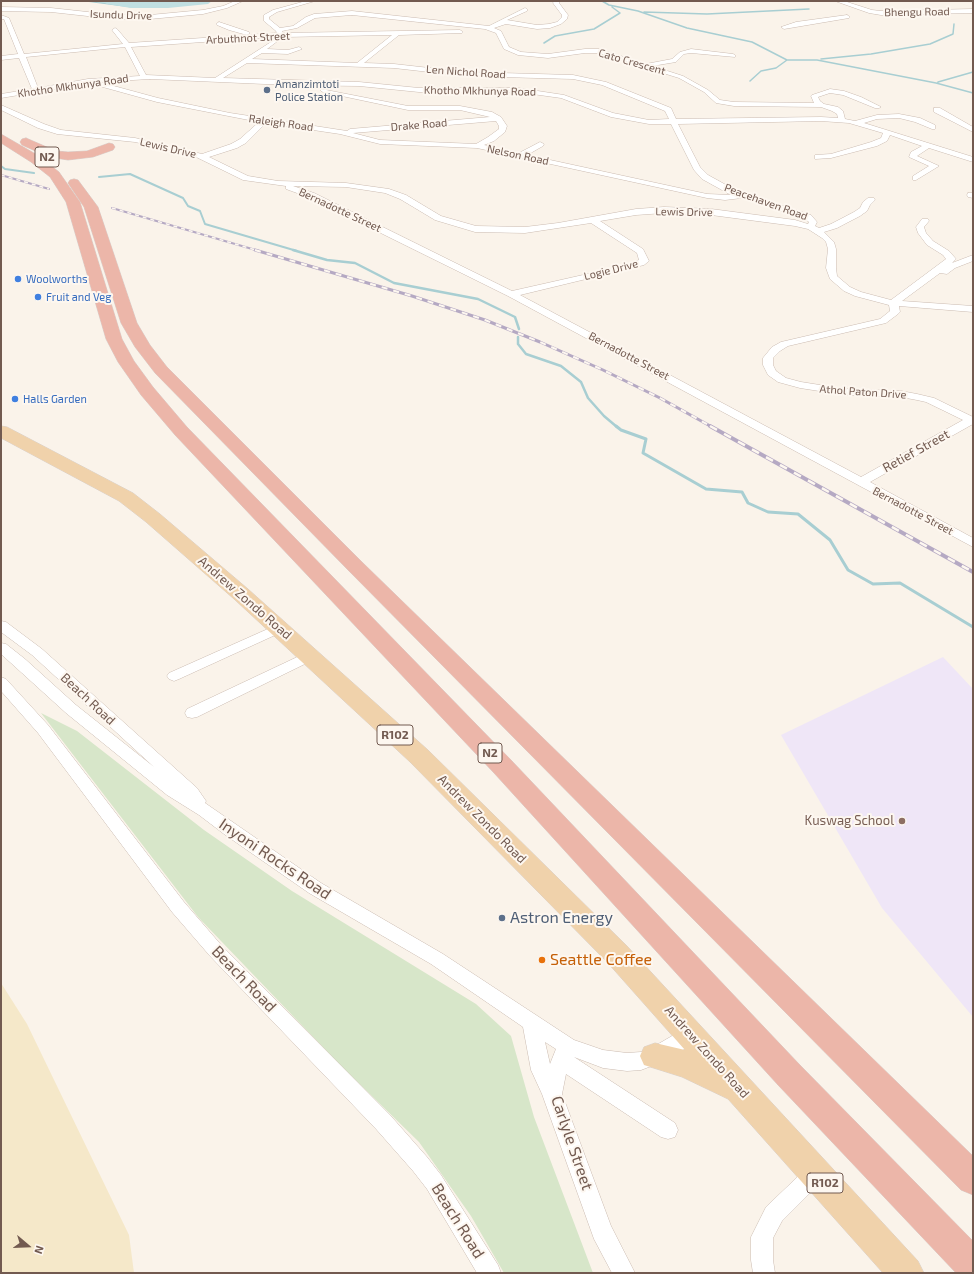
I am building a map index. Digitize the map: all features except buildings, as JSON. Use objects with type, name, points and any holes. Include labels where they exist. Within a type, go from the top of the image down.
[{"type":"highway","name":"N2","points":[[1,129],[48,158],[67,174],[88,201],[129,323],[143,347],[161,370],[360,571],[973,1179]]},
{"type":"highway","name":"N2","points":[[1,138],[35,159],[55,175],[73,202],[114,339],[126,362],[147,391],[181,431],[503,767],[789,1075],[973,1266]]},
{"type":"highway","points":[[18,139],[53,154],[74,156],[89,154],[107,143]]},
{"type":"highway","points":[[1,142],[35,159]]},
{"type":"highway","points":[[88,201],[76,176],[78,169],[107,143]]},
{"type":"main road","name":"Andrew Zondo Road","points":[[1,431],[126,497],[176,538],[279,628],[425,761],[617,954],[906,1273]]},
{"type":"main road","points":[[655,1056],[689,1065],[744,1094]]},
{"type":"street","name":"Isundu Drive","points":[[1,9],[51,10],[109,17],[150,17],[203,12],[225,7],[240,1]]},
{"type":"street","points":[[280,33],[266,20],[266,16],[275,11],[312,1]]},
{"type":"street","points":[[216,80],[259,52],[280,33],[295,27],[308,18],[314,16],[352,13],[490,29],[506,22],[537,27],[550,26],[559,23],[565,18],[565,15],[556,3],[557,1]]},
{"type":"street","name":"Bhengu Road","points":[[838,1],[876,12],[973,7]]},
{"type":"street","points":[[490,29],[525,10]]},
{"type":"street","points":[[784,27],[876,12]]},
{"type":"street","points":[[1,16],[6,18],[36,90]]},
{"type":"street","points":[[837,26],[846,21],[847,17]]},
{"type":"street","points":[[219,24],[231,29],[246,32],[251,37]]},
{"type":"street","name":"Arbuthnot Street","points":[[1,58],[127,44],[251,37],[280,33],[398,33],[490,29]]},
{"type":"street","name":"Cato Crescent","points":[[490,29],[499,32],[506,48],[520,54],[548,56],[593,50],[611,54],[681,77],[706,91],[718,102],[734,104],[822,105],[835,109],[840,113],[842,120]]},
{"type":"street","points":[[114,30],[127,44],[144,77]]},
{"type":"street","points":[[358,65],[398,33]]},
{"type":"street","points":[[259,52],[288,52],[299,50]]},
{"type":"street","points":[[645,65],[674,61],[682,53],[691,51],[733,56]]},
{"type":"street","points":[[259,52],[293,54]]},
{"type":"street","name":"Len Nichol Road","points":[[245,61],[394,66],[472,75],[583,78],[614,86],[665,108],[672,116],[674,122]]},
{"type":"street","name":"Khotho Mkhunya Road","points":[[1,98],[14,94],[88,81],[144,77],[370,85],[419,90],[530,90],[562,96],[623,118],[649,122],[807,119],[856,122],[973,160]]},
{"type":"street","name":"Raleigh Road","points":[[88,81],[157,100],[264,121],[340,132],[390,144],[477,146]]},
{"type":"street","points":[[313,83],[315,87],[321,90],[400,106],[416,109],[466,109],[488,114],[498,119]]},
{"type":"street","points":[[822,105],[817,102],[814,96],[830,91],[844,93],[859,98],[877,107]]},
{"type":"street","name":"Lewis Drive","points":[[1,107],[53,130],[107,143],[135,140],[203,156],[241,176],[278,183],[338,185],[386,191],[403,198],[438,218],[475,229],[525,230],[558,226],[636,212],[689,210],[742,215],[815,229]]},
{"type":"street","points":[[937,110],[973,130]]},
{"type":"street","points":[[856,122],[877,117],[900,116],[917,120],[932,127]]},
{"type":"street","name":"Drake Road","points":[[340,132],[498,119]]},
{"type":"street","name":"Nelson Road","points":[[477,146],[491,139],[502,130],[503,126],[498,119]]},
{"type":"street","points":[[203,156],[234,146],[243,141],[264,121]]},
{"type":"street","name":"Peacehaven Road","points":[[674,122],[694,164],[700,172],[723,188],[741,196],[808,217],[813,222],[815,229]]},
{"type":"street","points":[[818,158],[831,156],[874,144],[884,139],[886,134],[889,132]]},
{"type":"street","points":[[107,143],[144,144],[169,147]]},
{"type":"street","points":[[519,156],[540,144]]},
{"type":"street","points":[[916,178],[935,166],[913,157],[914,154],[928,145]]},
{"type":"street","name":"Nelson Road","points":[[477,146],[707,196],[725,198],[741,196]]},
{"type":"street","name":"Bernadotte Street","points":[[278,183],[311,195],[511,294],[724,407],[973,543]]},
{"type":"street","name":"Lewis Drive","points":[[311,195],[336,189],[359,187]]},
{"type":"street","points":[[815,229],[834,226],[857,214],[864,209],[866,204],[871,200]]},
{"type":"street","name":"Logie Drive","points":[[511,294],[625,268],[641,264],[644,261],[640,251],[591,219]]},
{"type":"street","points":[[893,303],[940,269],[950,259],[946,253],[930,243],[922,233],[920,227],[925,221]]},
{"type":"street","points":[[815,229],[830,242],[832,249],[831,268],[833,277],[837,282],[858,294],[893,303],[973,309]]},
{"type":"street","points":[[906,304],[916,291],[952,266],[973,258]]},
{"type":"street","name":"Athol Paton Drive","points":[[893,303],[895,312],[883,321],[798,340],[785,344],[776,349],[768,358],[768,365],[772,373],[782,380],[817,389],[918,397],[930,400],[972,421]]},
{"type":"street","name":"Retief Street","points":[[860,482],[972,421]]},
{"type":"street","name":"Beach Road","points":[[1,625],[37,652],[77,688],[191,792],[206,811]]},
{"type":"street","points":[[174,676],[279,628]]},
{"type":"street","name":"Inyoni Rocks Road","points":[[1,647],[72,709],[190,803],[206,811],[230,830],[315,888],[437,959],[532,1023],[564,1052]]},
{"type":"street","points":[[192,713],[310,656]]},
{"type":"street","name":"Beach Road","points":[[1,682],[43,729],[178,907],[216,951],[383,1122],[420,1164],[434,1182],[490,1273]]},
{"type":"street","points":[[532,1023],[541,1070],[552,1094]]},
{"type":"street","points":[[564,1052],[586,1053],[615,1061],[641,1061],[655,1056],[691,1036]]},
{"type":"street","points":[[564,1052],[600,1086],[668,1130]]},
{"type":"street","name":"Carlyle Street","points":[[564,1052],[552,1094],[602,1232],[624,1273]]},
{"type":"street","points":[[764,1273],[762,1260],[762,1237],[774,1214],[816,1173]]},
{"type":"shaded area","name":"Kuswag School","points":[[943,657],[973,689],[973,1017],[882,908],[781,735]]},
{"type":"green space","points":[[41,713],[77,731],[204,830],[292,891],[476,1004],[511,1036],[534,1117],[593,1273],[504,1273],[471,1216],[419,1142],[339,1064],[198,917]]},
{"type":"sand","points":[[1,983],[27,1024],[129,1235],[134,1273],[1,1273]]},
{"type":"water","points":[[85,1],[157,3],[193,1],[196,3],[152,7],[131,7]]},
{"type":"waterway","points":[[107,1],[131,5],[168,5],[208,1]]},
{"type":"waterway","points":[[602,1],[609,5],[638,11],[687,28],[752,42],[787,60]]},
{"type":"waterway","points":[[544,43],[555,36],[594,29],[620,13],[612,7]]},
{"type":"waterway","points":[[644,12],[707,14],[809,9]]},
{"type":"waterway","points":[[821,59],[871,54],[930,44],[953,34],[954,24]]},
{"type":"waterway","points":[[750,81],[761,71],[776,68],[787,60]]},
{"type":"waterway","points":[[787,60],[817,60],[936,83],[973,93]]},
{"type":"waterway","points":[[938,82],[973,72]]},
{"type":"waterway","points":[[1,166],[5,169],[34,173]]},
{"type":"waterway","points":[[99,177],[130,174],[183,198],[188,206],[200,211],[205,224],[297,251]]},
{"type":"waterway","points":[[293,250],[327,260],[355,263],[394,283],[478,299],[515,317],[519,329]]},
{"type":"waterway","points":[[518,337],[518,344],[526,354],[561,366],[581,382],[588,398],[604,416],[617,427]]},
{"type":"waterway","points":[[616,426],[621,430],[646,439],[643,453],[706,489],[742,492],[748,503],[768,512],[798,514],[830,540],[848,570],[873,584],[900,583],[973,627]]},
{"type":"railway","points":[[1,175],[49,189]]},
{"type":"railway","points":[[112,208],[259,251]]},
{"type":"railway","points":[[255,250],[412,296],[485,320],[540,342],[603,370],[660,398],[712,427]]},
{"type":"railway","points":[[710,426],[973,572]]},
{"type":"place","name":"Amanzimtoti Police Station","points":[[267,90]]},
{"type":"place","name":"Woolworths","points":[[18,279]]},
{"type":"place","name":"Fruit and Veg","points":[[38,297]]},
{"type":"place","name":"Halls Garden","points":[[15,399]]},
{"type":"place","name":"Kuswag School","points":[[902,821]]},
{"type":"place","name":"Astron Energy","points":[[502,918]]},
{"type":"place","name":"Seattle Coffee","points":[[542,960]]}]
